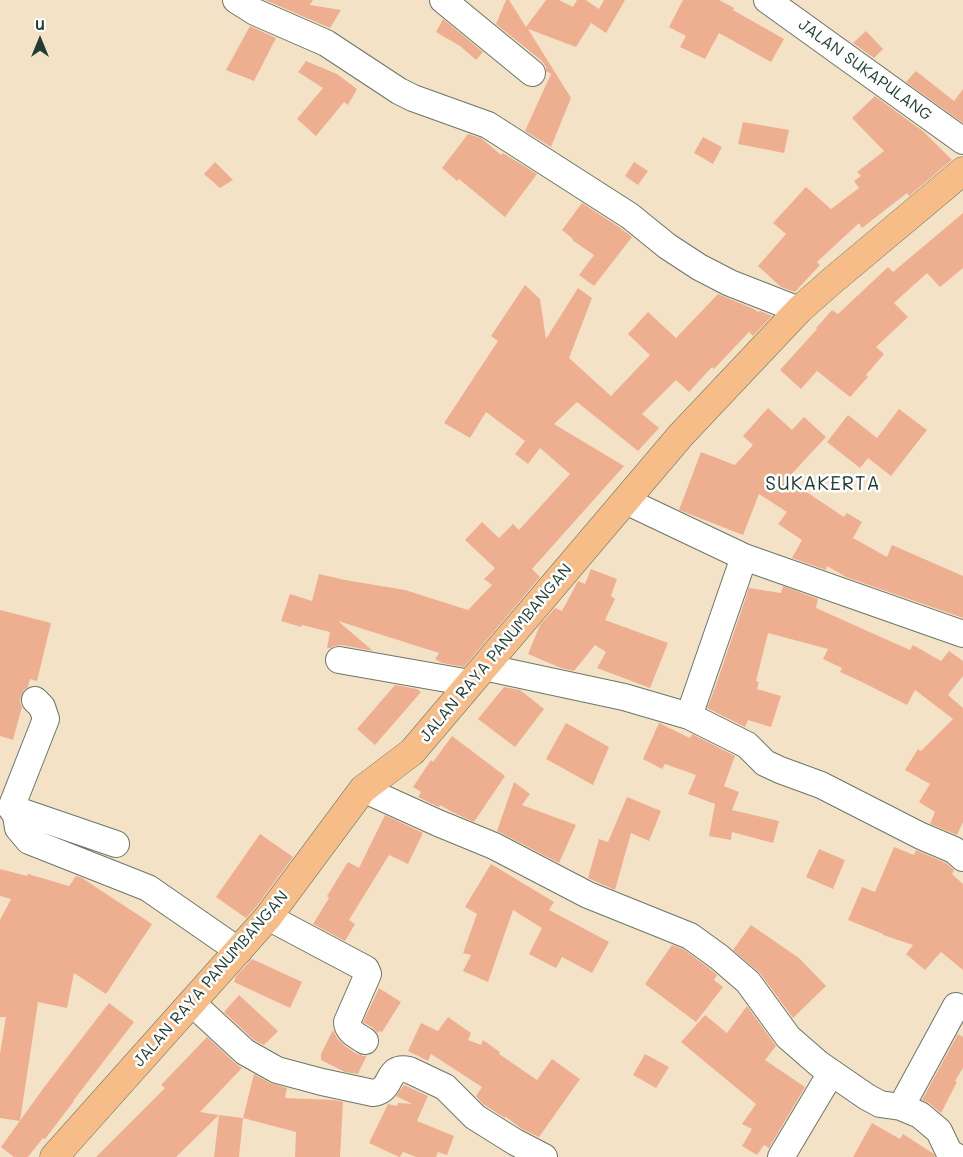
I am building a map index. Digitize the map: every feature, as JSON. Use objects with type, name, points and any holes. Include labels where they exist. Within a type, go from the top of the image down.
[{"type":"main road","name":"JALAN RAYA PANUMBANGAN","points":[[54,1157],[268,917],[363,789],[412,752],[681,435],[799,310],[963,171]]},
{"type":"street","points":[[236,0],[255,12],[326,43],[399,91],[413,98],[488,125],[630,216],[667,246],[699,267],[730,283],[799,310]]},
{"type":"street","points":[[444,0],[532,73]]},
{"type":"street","name":"JALAN SUKAPULANG","points":[[767,0],[963,141]]},
{"type":"street","points":[[626,501],[744,557],[963,634]]},
{"type":"street","points":[[689,716],[744,557]]},
{"type":"street","points":[[339,660],[477,675],[624,697],[689,716],[747,745],[765,763],[821,785],[921,836],[961,850]]},
{"type":"street","points":[[11,808],[46,719],[42,707],[35,700]]},
{"type":"street","points":[[363,789],[494,846],[588,895],[690,936],[719,957],[748,982],[788,1037],[819,1064],[880,1104],[901,1107],[920,1115],[939,1131],[949,1152],[956,1157]]},
{"type":"street","points":[[11,808],[116,844]]},
{"type":"street","points":[[11,808],[16,815],[18,828],[29,841],[148,888],[239,951]]},
{"type":"street","points":[[268,917],[368,971],[347,1022],[350,1030],[366,1041]]},
{"type":"street","points":[[192,1003],[245,1052],[277,1070],[322,1082],[379,1093],[385,1089],[394,1072],[403,1068],[445,1087],[475,1117],[515,1142],[544,1157]]},
{"type":"street","points":[[901,1107],[956,1006]]},
{"type":"street","points":[[781,1157],[831,1073]]},
{"type":"building","points":[[265,0],[313,0],[310,5],[341,10],[330,28]]},
{"type":"building","points":[[506,0],[509,0],[526,27],[546,0],[559,0],[573,7],[577,0],[586,0],[599,9],[604,0],[625,0],[606,33],[591,23],[576,47],[528,29],[571,98],[551,147],[525,131],[551,74],[546,71],[542,61],[496,24]]},
{"type":"building","points":[[683,0],[719,0],[784,39],[771,62],[719,33],[705,59],[680,47],[686,36],[669,27]]},
{"type":"building","points":[[443,19],[483,52],[476,60],[460,46],[436,32]]},
{"type":"building","points":[[250,26],[276,38],[254,81],[226,70]]},
{"type":"building","points":[[866,31],[883,49],[874,58],[853,43]]},
{"type":"building","points":[[306,61],[337,74],[357,89],[348,105],[344,102],[316,136],[297,119],[323,88],[298,72]]},
{"type":"building","points":[[916,71],[954,101],[963,89],[963,123],[906,82]]},
{"type":"building","points":[[875,96],[924,132],[952,160],[909,196],[907,193],[862,228],[859,223],[817,262],[820,265],[795,292],[781,287],[758,266],[786,234],[773,223],[806,187],[831,209],[859,188],[854,181],[861,176],[857,172],[884,151],[852,118]]},
{"type":"building","points":[[743,122],[789,130],[784,153],[738,144]]},
{"type":"building","points":[[468,134],[481,138],[501,155],[503,153],[537,174],[505,217],[459,179],[457,181],[442,168]]},
{"type":"building","points":[[703,137],[722,147],[713,164],[694,153]]},
{"type":"building","points":[[215,162],[233,180],[220,188],[204,174]]},
{"type":"building","points":[[634,162],[648,171],[638,185],[625,176]]},
{"type":"building","points":[[582,203],[632,237],[594,286],[579,275],[594,255],[572,240],[562,230]]},
{"type":"building","points":[[963,213],[963,268],[940,287],[927,273],[894,303],[908,317],[876,347],[884,354],[866,375],[868,377],[850,397],[817,371],[801,389],[780,370],[832,310],[838,314],[888,267],[893,272]]},
{"type":"building","points":[[525,285],[540,299],[546,339],[578,288],[592,298],[569,358],[611,396],[650,355],[628,334],[648,312],[676,338],[718,294],[758,312],[760,311],[772,316],[753,336],[749,332],[689,392],[676,380],[642,414],[659,428],[638,451],[577,402],[554,424],[624,466],[532,569],[540,577],[464,667],[442,663],[435,659],[439,653],[338,621],[373,651],[342,645],[327,648],[330,632],[281,621],[290,594],[312,601],[319,574],[405,590],[468,610],[492,585],[484,579],[495,568],[465,540],[482,522],[499,538],[513,524],[519,530],[570,474],[540,448],[528,464],[515,454],[525,441],[486,412],[470,438],[444,423],[498,341],[491,336]]},
{"type":"building","points":[[768,408],[792,430],[804,417],[826,437],[787,479],[844,517],[847,513],[862,522],[853,538],[887,557],[892,545],[963,576],[963,618],[846,577],[827,566],[826,570],[792,558],[802,540],[778,524],[787,512],[759,494],[743,535],[679,510],[701,452],[735,465],[753,445],[743,436]]},
{"type":"building","points":[[899,409],[927,430],[891,476],[868,458],[860,468],[827,442],[848,415],[877,438]]},
{"type":"building","points":[[591,569],[617,579],[611,596],[615,599],[605,620],[668,643],[650,688],[597,668],[606,652],[595,645],[574,671],[561,668],[528,654],[540,625],[555,608],[562,611],[578,581],[585,584]]},
{"type":"building","points":[[783,586],[818,599],[816,608],[910,650],[913,645],[941,661],[949,651],[963,661],[963,676],[948,695],[963,708],[963,822],[957,835],[930,824],[935,812],[919,802],[930,784],[905,770],[918,749],[921,751],[953,719],[915,690],[907,705],[840,672],[842,668],[823,659],[828,649],[768,633],[756,681],[759,682],[757,689],[781,696],[771,727],[748,720],[745,727],[707,708],[749,588],[781,593]]},
{"type":"building","points":[[0,610],[51,623],[37,681],[30,679],[28,687],[21,696],[20,703],[22,707],[13,740],[0,736]]},
{"type":"building","points":[[395,685],[417,689],[421,692],[375,745],[357,729]]},
{"type":"building","points":[[504,687],[520,690],[544,709],[515,747],[478,719]]},
{"type":"building","points":[[566,723],[609,747],[593,785],[546,759]]},
{"type":"building","points":[[659,723],[690,738],[692,734],[735,756],[724,786],[739,792],[732,810],[779,821],[773,843],[732,832],[731,840],[709,836],[715,804],[688,794],[696,775],[665,764],[662,769],[643,759]]},
{"type":"building","points":[[452,736],[505,776],[474,822],[440,805],[439,807],[418,797],[421,792],[413,787],[431,760],[433,762]]},
{"type":"building","points":[[514,782],[530,794],[522,805],[576,825],[559,863],[497,831]]},
{"type":"building","points":[[627,797],[661,811],[649,841],[631,833],[615,890],[588,878],[599,839],[608,842]]},
{"type":"building","points":[[385,815],[423,833],[408,864],[389,855],[349,920],[355,924],[345,941],[313,924],[329,898],[327,896],[348,862],[359,868]]},
{"type":"building","points":[[260,834],[293,857],[246,918],[216,897]]},
{"type":"building","points":[[894,847],[914,855],[916,850],[946,863],[954,870],[952,874],[963,884],[963,970],[941,952],[925,970],[906,954],[913,945],[848,920],[862,887],[875,892]]},
{"type":"building","points":[[819,849],[845,860],[833,889],[806,877]]},
{"type":"building","points":[[491,864],[554,902],[549,910],[609,942],[592,973],[562,957],[556,968],[529,954],[542,928],[513,910],[488,982],[463,971],[471,955],[463,953],[477,914],[465,907]]},
{"type":"building","points":[[0,869],[27,876],[28,874],[69,886],[76,876],[82,878],[152,924],[106,994],[74,973],[67,1008],[38,1002],[20,1121],[0,1118],[0,1054],[6,1017],[0,1017],[0,920],[11,899],[0,896]]},
{"type":"building","points":[[751,925],[799,958],[826,986],[793,1018],[760,973],[733,950]]},
{"type":"building","points":[[672,945],[683,949],[710,969],[717,975],[714,980],[723,987],[696,1022],[645,984]]},
{"type":"building","points":[[252,959],[302,982],[290,1008],[234,982],[236,976]]},
{"type":"building","points":[[379,988],[401,1002],[382,1032],[379,1031],[378,1033],[363,1022]]},
{"type":"building","points":[[239,995],[278,1031],[264,1045],[254,1040],[224,1012]]},
{"type":"building","points":[[109,1003],[134,1022],[45,1139],[43,1138],[28,1157],[14,1157],[1,1147]]},
{"type":"building","points":[[747,1006],[776,1046],[765,1060],[805,1087],[769,1148],[764,1145],[757,1155],[742,1146],[752,1129],[742,1124],[756,1104],[681,1042],[705,1015],[727,1033]]},
{"type":"building","points":[[448,1017],[471,1033],[468,1040],[481,1045],[483,1040],[500,1052],[499,1054],[537,1080],[552,1059],[580,1079],[539,1137],[522,1129],[483,1104],[476,1096],[482,1087],[431,1054],[428,1061],[408,1051],[421,1023],[438,1031]]},
{"type":"building","points":[[333,1030],[337,1038],[345,1046],[357,1054],[367,1055],[358,1074],[345,1072],[321,1060],[321,1054]]},
{"type":"building","points":[[958,1034],[963,1037],[963,1068],[941,1113],[922,1100]]},
{"type":"building","points":[[207,1037],[242,1068],[200,1112],[219,1115],[176,1157],[96,1157],[165,1088],[161,1085]]},
{"type":"building","points":[[645,1054],[669,1067],[656,1088],[633,1075]]},
{"type":"building","points":[[254,1074],[270,1083],[287,1088],[285,1098],[343,1102],[340,1157],[295,1157],[296,1132],[243,1118]]},
{"type":"building","points":[[404,1085],[428,1096],[417,1121],[454,1136],[447,1155],[438,1152],[436,1157],[416,1157],[403,1152],[399,1157],[369,1143],[388,1104],[397,1106],[398,1103],[412,1104],[396,1096]]},
{"type":"building","points":[[219,1115],[243,1118],[239,1157],[214,1157]]},
{"type":"building","points":[[872,1123],[900,1139],[903,1134],[934,1154],[935,1157],[853,1157]]},
{"type":"district","name":"SUKAKERTA","points":[[823,484]]}]
